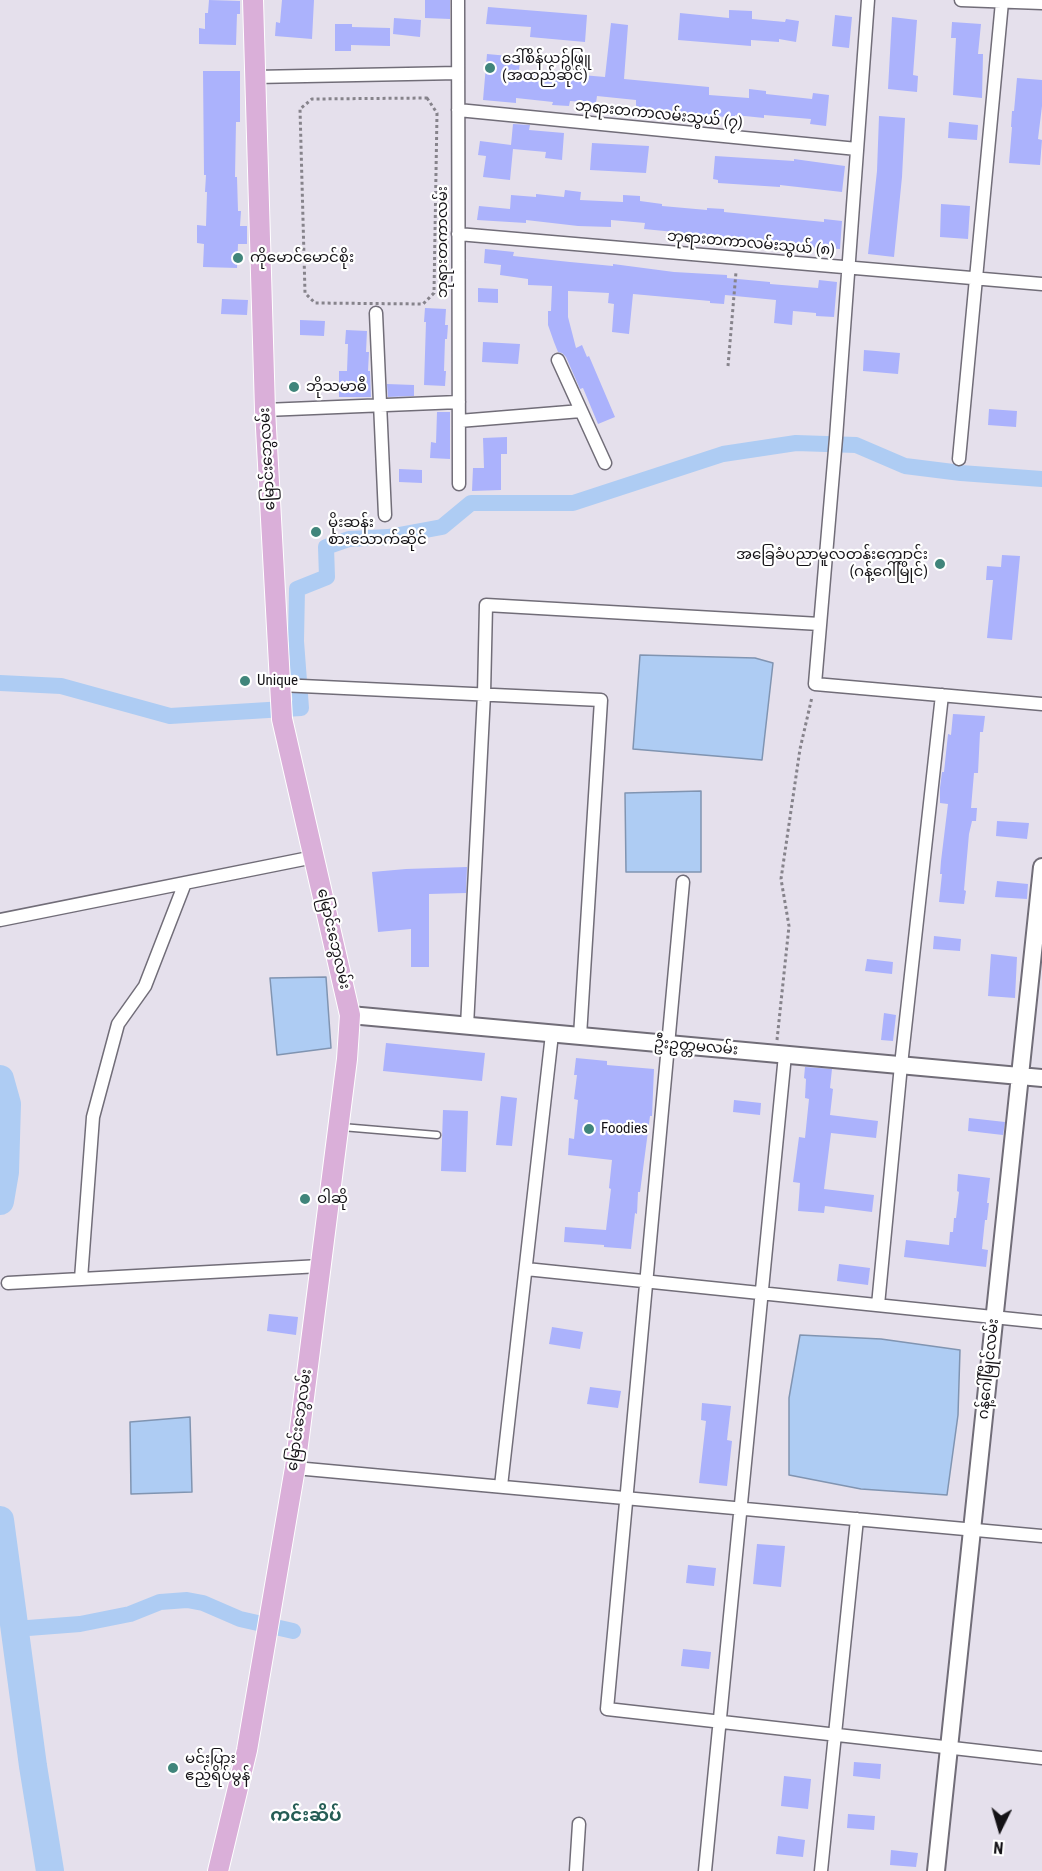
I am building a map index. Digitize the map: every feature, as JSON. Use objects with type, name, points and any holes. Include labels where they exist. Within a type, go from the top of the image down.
[{"type":"main road","name":"မြောင်းဘွေလမ်း","points":[[218,1871],[247,1750],[294,1468],[347,1059],[350,1015],[314,857],[289,695],[265,410],[253,0]]},
{"type":"street","name":"ဘုရားတကာလမ်း","points":[[458,0],[459,484]]},
{"type":"street","points":[[868,0],[836,438],[814,684],[1042,704]]},
{"type":"street","points":[[961,0],[1042,3]]},
{"type":"street","points":[[959,459],[1002,2]]},
{"type":"street","points":[[255,77],[458,73]]},
{"type":"street","name":"ဘုရားတကာလမ်းသွယ် (၇)","points":[[458,110],[857,149]]},
{"type":"street","name":"ဘုရားတကာလမ်းသွယ် (၈)","points":[[458,234],[1042,284]]},
{"type":"street","points":[[376,313],[386,515]]},
{"type":"street","points":[[558,360],[605,463]]},
{"type":"street","points":[[265,410],[459,402]]},
{"type":"street","points":[[459,421],[581,411]]},
{"type":"street","points":[[467,1026],[484,694],[486,605],[820,624]]},
{"type":"street","points":[[289,695],[484,694],[601,700],[580,1036]]},
{"type":"street","points":[[878,1305],[901,1065],[942,695]]},
{"type":"street","points":[[0,920],[314,857]]},
{"type":"street","name":"ဂန့်ဂေါ်မြိုင်လမ်း","points":[[936,1871],[1042,867]]},
{"type":"street","points":[[683,882],[608,1708],[1042,1758]]},
{"type":"street","points":[[81,1279],[93,1117],[118,1024],[145,986],[185,883]]},
{"type":"street","name":"ဦးဥတ္တမလမ်း","points":[[350,1015],[1042,1078]]},
{"type":"street","points":[[501,1486],[552,1034]]},
{"type":"street","points":[[705,1871],[762,1293],[780,1054]]},
{"type":"street","points":[[8,1282],[320,1266]]},
{"type":"street","points":[[526,1269],[1042,1322]]},
{"type":"street","points":[[294,1468],[1042,1536]]},
{"type":"street","points":[[821,1871],[857,1519]]},
{"type":"street","points":[[576,1871],[579,1824]]},
{"type":"lane","points":[[338,1127],[437,1136]]},
{"type":"path","points":[[427,98],[437,113],[434,293],[423,304],[315,303],[304,293],[300,109],[312,99],[427,98]]},
{"type":"path","points":[[728,366],[737,258]]},
{"type":"path","points":[[780,1054],[789,926],[781,879],[800,749],[814,684]]},
{"type":"water","points":[[640,655],[755,658],[773,663],[762,760],[633,749]]},
{"type":"water","points":[[701,791],[701,872],[626,872],[625,793]]},
{"type":"water","points":[[326,977],[331,1048],[277,1055],[270,978]]},
{"type":"water","points":[[800,1335],[881,1339],[960,1350],[958,1415],[947,1495],[861,1489],[789,1475],[789,1398]]},
{"type":"water","points":[[190,1417],[192,1492],[131,1494],[130,1422]]},
{"type":"building","points":[[209,0],[240,1],[240,14],[237,14],[236,45],[199,44],[199,28],[205,29],[205,13],[208,13]]},
{"type":"building","points":[[282,0],[314,0],[312,39],[275,36],[276,22],[280,23]]},
{"type":"building","points":[[425,0],[450,0],[450,19],[425,18]]},
{"type":"building","points":[[488,7],[587,15],[585,42],[530,37],[531,27],[486,24]]},
{"type":"building","points":[[729,10],[752,11],[752,19],[799,21],[796,42],[779,39],[779,42],[751,40],[751,46],[678,40],[680,13],[729,18]]},
{"type":"building","points":[[835,15],[852,17],[849,48],[832,46]]},
{"type":"building","points":[[892,17],[917,20],[913,75],[918,76],[917,92],[888,89]]},
{"type":"building","points":[[394,18],[421,20],[420,37],[393,34]]},
{"type":"building","points":[[952,22],[981,24],[978,54],[983,54],[982,98],[953,95],[956,38],[951,38]]},
{"type":"building","points":[[611,23],[628,25],[624,79],[709,87],[709,95],[749,98],[749,89],[766,91],[766,94],[812,99],[813,93],[829,95],[826,126],[810,124],[811,119],[764,115],[764,118],[735,115],[735,118],[636,108],[636,100],[597,96],[596,103],[570,101],[569,106],[516,98],[516,103],[483,100],[487,54],[520,57],[519,72],[540,74],[540,77],[581,80],[582,75],[605,77]]},
{"type":"building","points":[[335,24],[390,28],[390,46],[351,45],[351,51],[335,51]]},
{"type":"building","points":[[203,71],[240,71],[240,122],[236,122],[235,177],[237,177],[238,211],[241,211],[240,226],[247,226],[247,244],[238,244],[237,268],[203,267],[204,244],[197,243],[197,225],[206,226]]},
{"type":"building","points":[[1017,78],[1042,80],[1038,139],[1042,140],[1040,165],[1009,163],[1012,111],[1014,111]]},
{"type":"building","points":[[879,116],[905,118],[894,257],[868,254],[877,171]]},
{"type":"building","points":[[949,122],[978,125],[977,140],[948,138]]},
{"type":"building","points":[[513,124],[530,125],[529,130],[564,133],[562,160],[545,158],[546,152],[513,149],[510,180],[483,177],[486,156],[478,155],[480,141],[511,145]]},
{"type":"building","points":[[592,143],[649,146],[646,173],[590,170]]},
{"type":"building","points":[[715,156],[794,161],[794,159],[845,166],[842,192],[780,185],[780,187],[718,183],[718,180],[713,179]]},
{"type":"building","points":[[565,190],[581,192],[580,200],[623,202],[623,195],[640,196],[640,201],[662,204],[662,206],[707,210],[707,208],[724,209],[724,212],[824,222],[824,219],[842,221],[840,249],[760,245],[761,240],[705,237],[705,235],[644,229],[645,223],[611,220],[611,227],[526,220],[526,223],[477,220],[479,206],[510,209],[511,195],[536,197],[536,194],[564,197]]},
{"type":"building","points":[[941,204],[970,206],[968,239],[940,237]]},
{"type":"building","points":[[485,249],[514,252],[513,256],[727,275],[727,278],[770,282],[770,284],[818,288],[819,280],[837,282],[834,317],[793,311],[792,325],[774,323],[776,300],[725,295],[724,304],[633,294],[629,334],[612,332],[614,304],[608,303],[609,293],[568,291],[568,317],[576,348],[582,345],[587,357],[589,356],[615,417],[598,424],[583,388],[580,389],[566,357],[558,352],[548,325],[552,286],[528,285],[528,279],[500,275],[501,265],[484,263]]},
{"type":"building","points":[[478,288],[498,289],[498,303],[478,302]]},
{"type":"building","points":[[222,299],[248,300],[247,315],[221,314]]},
{"type":"building","points":[[425,308],[446,309],[445,325],[448,325],[447,339],[445,339],[445,386],[424,385]]},
{"type":"building","points":[[300,320],[325,321],[324,336],[300,335]]},
{"type":"building","points":[[346,330],[367,331],[366,352],[369,352],[368,371],[370,371],[371,397],[339,397],[339,371],[347,371]]},
{"type":"building","points":[[483,342],[520,344],[518,364],[482,362]]},
{"type":"building","points":[[864,350],[900,353],[898,374],[863,371]]},
{"type":"building","points":[[387,384],[414,385],[414,396],[388,397]]},
{"type":"building","points":[[989,409],[1017,411],[1016,427],[988,425]]},
{"type":"building","points":[[437,412],[450,412],[450,459],[430,458],[431,442],[436,443]]},
{"type":"building","points":[[507,437],[507,454],[501,454],[501,490],[472,491],[473,468],[484,468],[483,438]]},
{"type":"building","points":[[399,469],[422,470],[422,483],[399,482]]},
{"type":"building","points":[[1002,555],[1020,556],[1012,640],[987,638],[993,580],[986,580],[987,566],[1001,567]]},
{"type":"building","points":[[953,714],[985,716],[983,732],[980,732],[978,773],[974,773],[971,808],[977,808],[976,821],[972,821],[969,834],[964,904],[939,902],[948,804],[940,803],[940,788]]},
{"type":"building","points":[[997,821],[1029,823],[1027,839],[996,836]]},
{"type":"building","points":[[467,867],[466,893],[429,894],[429,967],[411,967],[411,929],[378,932],[372,872]]},
{"type":"building","points":[[997,881],[1028,884],[1027,899],[995,897]]},
{"type":"building","points":[[934,936],[961,939],[960,951],[933,949]]},
{"type":"building","points":[[991,954],[1017,957],[1015,998],[988,996]]},
{"type":"building","points":[[867,959],[893,962],[892,974],[865,971]]},
{"type":"building","points":[[884,1013],[896,1015],[893,1041],[881,1040]]},
{"type":"building","points":[[386,1043],[485,1053],[482,1081],[383,1071]]},
{"type":"building","points":[[576,1058],[607,1061],[607,1065],[654,1069],[652,1116],[650,1116],[640,1192],[638,1192],[631,1249],[564,1242],[565,1227],[606,1230],[611,1189],[609,1188],[612,1160],[568,1155],[569,1138],[574,1139],[578,1100],[574,1099],[577,1075],[574,1075]]},
{"type":"building","points":[[805,1067],[832,1069],[830,1088],[833,1089],[830,1115],[878,1121],[876,1138],[831,1133],[824,1189],[874,1195],[872,1212],[825,1206],[824,1213],[798,1211],[800,1183],[793,1182],[799,1137],[805,1138],[809,1099],[805,1098]]},
{"type":"building","points":[[501,1096],[517,1098],[512,1146],[496,1145]]},
{"type":"building","points":[[734,1100],[761,1103],[760,1115],[733,1112]]},
{"type":"building","points":[[443,1110],[468,1111],[466,1172],[441,1171]]},
{"type":"building","points":[[969,1118],[1005,1122],[1003,1135],[968,1131]]},
{"type":"building","points":[[958,1174],[990,1178],[987,1203],[989,1203],[982,1249],[988,1250],[986,1267],[904,1257],[906,1240],[949,1245],[950,1232],[953,1232],[954,1218],[956,1218],[959,1192],[957,1191]]},
{"type":"building","points":[[839,1264],[870,1268],[868,1285],[837,1281]]},
{"type":"building","points":[[269,1314],[298,1317],[296,1335],[267,1331]]},
{"type":"building","points":[[552,1327],[583,1332],[580,1349],[549,1344]]},
{"type":"building","points":[[590,1387],[621,1391],[618,1408],[587,1404]]},
{"type":"building","points":[[702,1403],[731,1406],[727,1440],[732,1441],[727,1486],[699,1483],[706,1421],[701,1420]]},
{"type":"building","points":[[757,1544],[785,1546],[781,1587],[753,1584]]},
{"type":"building","points":[[688,1565],[716,1568],[714,1586],[686,1583]]},
{"type":"building","points":[[683,1649],[711,1652],[709,1669],[681,1666]]},
{"type":"building","points":[[854,1762],[881,1764],[880,1779],[853,1776]]},
{"type":"building","points":[[784,1776],[811,1779],[808,1809],[781,1806]]},
{"type":"building","points":[[848,1814],[875,1816],[874,1830],[847,1828]]},
{"type":"building","points":[[778,1836],[805,1840],[803,1857],[776,1854]]},
{"type":"building","points":[[891,1850],[918,1853],[916,1867],[890,1865]]},
{"type":"waterway","points":[[0,683],[61,686],[170,716],[301,708],[296,641],[297,589],[327,577],[326,547],[349,539],[388,537],[442,527],[471,503],[573,503],[723,454],[796,443],[856,445],[905,466],[1042,479]]},
{"type":"waterway","points":[[0,1079],[7,1104],[5,1172],[0,1201]]},
{"type":"waterway","points":[[0,1520],[33,1766],[50,1871]]},
{"type":"waterway","points":[[15,1629],[80,1624],[130,1614],[160,1602],[187,1600],[203,1603],[240,1619],[293,1631]]},
{"type":"place","name":"ဒေါ်စိန်ယဉ်ဖြူ (အထည်ဆိုင်)","points":[[490,68]]},
{"type":"place","name":"ကိုမောင်မောင်စိုး","points":[[238,258]]},
{"type":"place","name":"ဘိုသမာဓီ","points":[[294,387]]},
{"type":"place","name":"မိုးဆန်း စားသောက်ဆိုင်","points":[[316,532]]},
{"type":"place","name":"အခြေခံပညာမူလတန်းကျောင်း (ဂန့်ဂေါ်မြိုင်)","points":[[940,564]]},
{"type":"place","name":"Unique","points":[[245,681]]},
{"type":"place","name":"Foodies","points":[[589,1129]]},
{"type":"place","name":"ဝါဆို","points":[[305,1199]]},
{"type":"place","name":"မင်းပြား ဧည့်ရိပ်မွန်","points":[[173,1768]]},
{"type":"district","name":"ကင်းဆိပ်","points":[[306,1816]]}]
